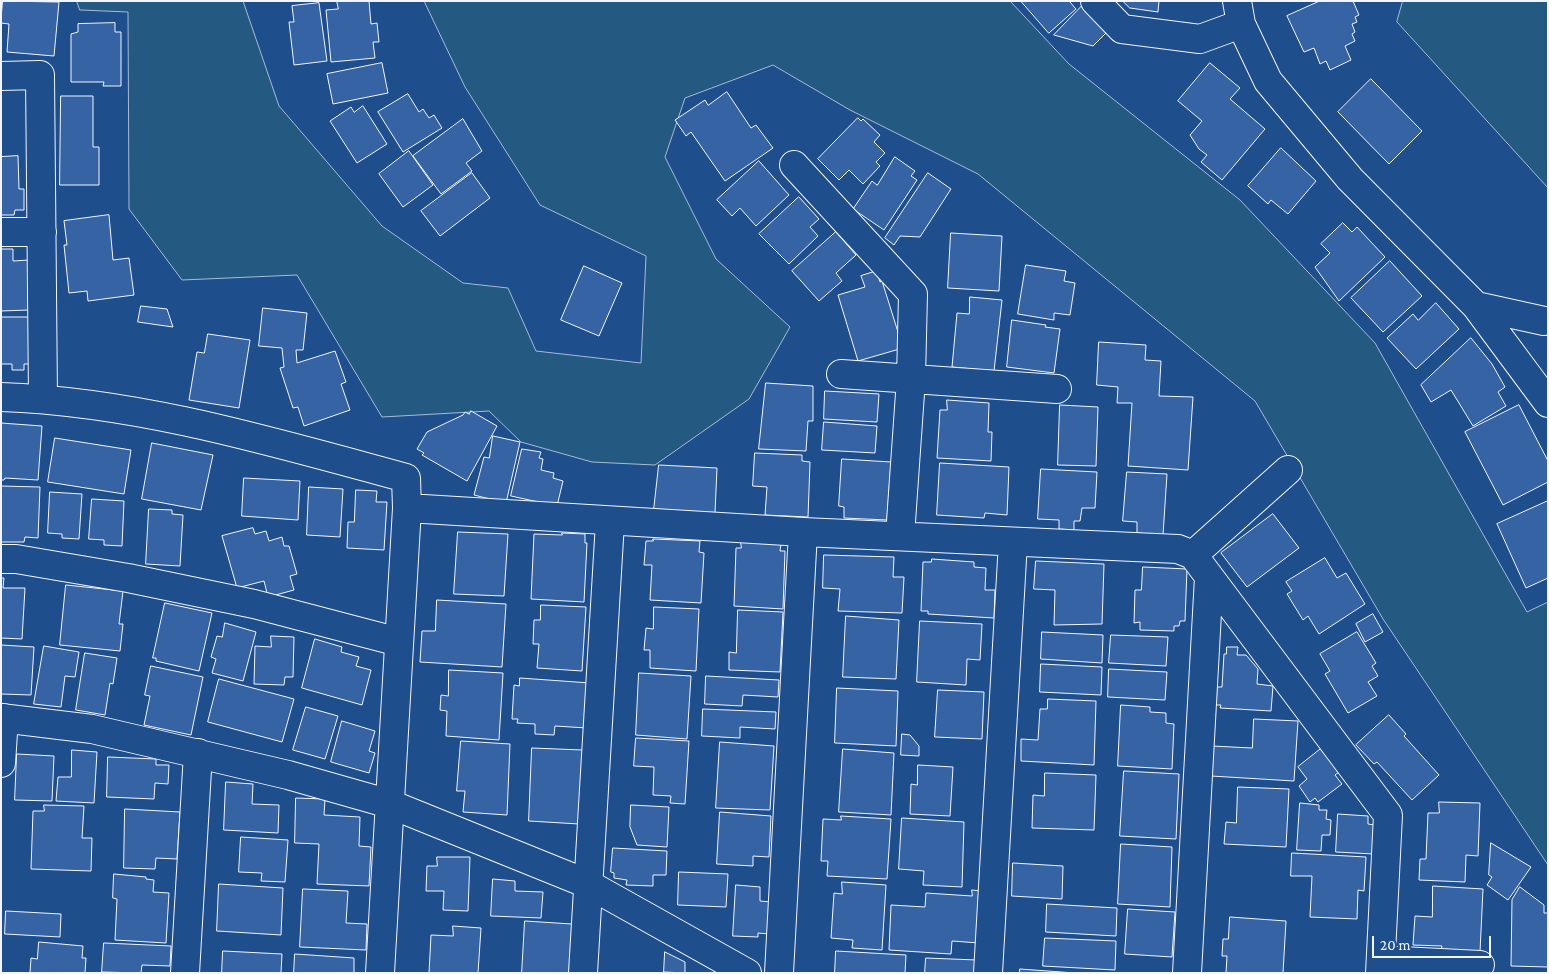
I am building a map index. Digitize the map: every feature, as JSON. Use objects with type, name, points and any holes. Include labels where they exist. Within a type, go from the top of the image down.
[{"type":"street","points":[[1094,1],[1122,29],[1200,39],[1239,12],[1268,81],[1350,180],[1476,306],[1548,403]]},
{"type":"street","points":[[1,76],[40,75],[43,398]]},
{"type":"street","points":[[794,165],[913,294],[910,379],[900,536]]},
{"type":"street","points":[[1,232],[42,232]]},
{"type":"street","points":[[1476,306],[1544,320]]},
{"type":"street","points":[[841,374],[1057,389]]},
{"type":"street","points":[[1,397],[43,398],[148,413],[238,433],[406,478],[407,508],[380,973]]},
{"type":"street","points":[[1193,555],[1288,470]]},
{"type":"street","points":[[407,508],[610,522],[1178,549],[1193,555],[1388,815],[1380,967],[1480,965]]},
{"type":"street","points":[[583,973],[610,522]]},
{"type":"street","points":[[778,973],[803,532]]},
{"type":"street","points":[[988,973],[1013,542]]},
{"type":"street","points":[[1,559],[16,559],[128,578],[254,604],[399,642]]},
{"type":"street","points":[[1187,973],[1209,577]]},
{"type":"street","points":[[1,763],[3,718],[92,729],[198,753],[390,804],[588,884],[747,973]]},
{"type":"street","points":[[186,973],[198,753]]},
{"type":"shaded area","points":[[77,1],[243,1],[279,106],[382,226],[463,283],[508,288],[536,351],[641,363],[646,256],[540,205],[465,87],[424,1],[1010,1],[1069,64],[1240,200],[1375,343],[1527,612],[1548,602],[1548,865],[1383,619],[1255,401],[978,174],[850,110],[773,65],[685,98],[665,157],[716,259],[790,327],[749,399],[655,465],[592,462],[521,442],[489,411],[382,417],[297,275],[182,280],[129,209],[128,12],[80,10]]},
{"type":"shaded area","points":[[1403,1],[1548,1],[1548,188],[1397,22]]},
{"type":"building","points":[[3,1],[59,2],[54,56],[7,52],[9,24],[1,23]]},
{"type":"building","points":[[337,1],[369,1],[371,24],[377,23],[379,42],[373,42],[375,58],[331,62],[326,10],[338,9]]},
{"type":"building","points":[[1021,1],[1069,1],[1076,9],[1049,33]]},
{"type":"building","points":[[1123,1],[1159,1],[1158,12],[1130,8]]},
{"type":"building","points":[[1320,1],[1353,1],[1359,15],[1355,17],[1357,22],[1352,24],[1355,32],[1352,34],[1355,41],[1345,46],[1351,60],[1330,70],[1326,61],[1320,64],[1314,48],[1304,52],[1287,16]]},
{"type":"building","points":[[319,3],[327,61],[294,65],[289,22],[294,22],[292,6]]},
{"type":"building","points":[[1082,6],[1107,32],[1093,46],[1054,35]]},
{"type":"building","points":[[115,23],[115,32],[121,32],[121,86],[103,86],[104,82],[71,82],[71,34],[78,32],[78,24]]},
{"type":"building","points":[[382,63],[388,93],[333,104],[327,74]]},
{"type":"building","points":[[1210,63],[1240,88],[1230,99],[1265,129],[1222,180],[1201,162],[1207,155],[1199,149],[1190,135],[1202,121],[1178,101]]},
{"type":"building","points":[[1371,79],[1422,131],[1389,164],[1338,112]]},
{"type":"building","points":[[727,92],[751,128],[756,125],[773,148],[725,181],[691,132],[686,136],[675,120],[705,100],[708,105]]},
{"type":"building","points":[[408,94],[419,112],[423,109],[429,118],[434,115],[442,128],[403,152],[378,112]]},
{"type":"building","points":[[61,96],[93,96],[93,147],[99,147],[99,185],[60,185]]},
{"type":"building","points":[[363,106],[387,144],[357,163],[330,121],[351,107],[354,112]]},
{"type":"building","points":[[858,118],[861,121],[863,119],[880,135],[874,142],[885,153],[876,162],[880,166],[863,184],[849,170],[839,180],[818,159]]},
{"type":"building","points":[[463,119],[482,151],[466,163],[472,171],[441,194],[413,156]]},
{"type":"building","points":[[1281,148],[1316,181],[1288,214],[1271,200],[1268,204],[1248,186]]},
{"type":"building","points":[[409,151],[433,185],[403,207],[379,174]]},
{"type":"building","points":[[18,156],[19,189],[24,189],[24,210],[15,210],[14,215],[1,215],[1,157]]},
{"type":"building","points":[[895,157],[915,171],[911,176],[917,180],[884,230],[853,209],[872,181],[877,185]]},
{"type":"building","points":[[759,161],[789,195],[756,226],[740,208],[732,216],[717,200]]},
{"type":"building","points":[[472,173],[490,198],[440,236],[421,211]]},
{"type":"building","points":[[928,173],[951,189],[920,237],[900,236],[894,245],[885,238]]},
{"type":"building","points":[[799,197],[819,219],[810,227],[818,236],[789,264],[759,234]]},
{"type":"building","points":[[109,215],[113,260],[129,258],[134,295],[88,301],[87,291],[69,293],[64,245],[67,245],[64,221]]},
{"type":"building","points":[[1343,223],[1352,232],[1357,227],[1385,257],[1339,301],[1315,267],[1330,253],[1321,244]]},
{"type":"building","points":[[836,232],[856,255],[836,273],[842,281],[819,301],[792,271]]},
{"type":"building","points":[[951,233],[1002,236],[999,291],[948,288]]},
{"type":"building","points":[[1,249],[13,249],[13,261],[29,260],[29,310],[1,311]]},
{"type":"building","points":[[1390,261],[1422,296],[1383,332],[1351,298]]},
{"type":"building","points":[[1026,265],[1066,271],[1064,281],[1075,283],[1070,315],[1054,313],[1054,320],[1018,314]]},
{"type":"building","points":[[584,266],[622,283],[599,336],[561,320]]},
{"type":"building","points":[[877,271],[880,282],[882,281],[903,348],[858,361],[838,295],[865,287],[861,276]]},
{"type":"building","points":[[970,297],[1002,300],[994,371],[952,367],[957,313],[969,314]]},
{"type":"building","points":[[1436,303],[1459,329],[1416,369],[1387,338],[1413,314],[1418,320]]},
{"type":"building","points":[[141,306],[167,309],[173,327],[138,322]]},
{"type":"building","points":[[263,308],[307,313],[303,350],[296,350],[297,363],[335,351],[346,382],[341,384],[350,410],[304,426],[298,407],[293,408],[280,368],[284,367],[282,348],[259,346]]},
{"type":"building","points":[[1,317],[30,317],[30,364],[24,364],[24,370],[12,370],[12,364],[1,364]]},
{"type":"building","points":[[1012,320],[1060,329],[1054,373],[1007,367]]},
{"type":"building","points":[[208,334],[250,340],[239,408],[189,400],[197,352],[204,353]]},
{"type":"building","points":[[1471,338],[1492,364],[1505,387],[1498,392],[1506,406],[1473,426],[1451,390],[1431,402],[1421,385]]},
{"type":"building","points":[[1099,342],[1146,345],[1145,360],[1161,361],[1159,396],[1193,397],[1188,470],[1128,466],[1132,403],[1117,403],[1118,387],[1097,385]]},
{"type":"building","points":[[766,383],[813,386],[813,421],[808,421],[806,451],[759,449]]},
{"type":"building","points":[[825,391],[879,394],[877,422],[824,419]]},
{"type":"building","points":[[947,400],[989,403],[988,432],[992,432],[991,461],[937,458],[940,410],[947,410]]},
{"type":"building","points":[[1060,405],[1098,407],[1096,466],[1058,465]]},
{"type":"building","points":[[1519,405],[1548,461],[1548,482],[1503,505],[1465,432]]},
{"type":"building","points":[[471,411],[497,426],[467,481],[422,455],[424,453],[417,449],[427,432],[463,415],[465,412],[469,414]]},
{"type":"building","points":[[824,422],[877,426],[875,453],[822,450]]},
{"type":"building","points":[[1,423],[42,426],[38,480],[5,478],[1,480]]},
{"type":"building","points":[[493,436],[520,442],[506,503],[474,495],[484,457],[489,458]]},
{"type":"building","points":[[55,438],[131,450],[124,494],[48,482]]},
{"type":"building","points":[[152,443],[213,455],[201,510],[142,499]]},
{"type":"building","points":[[522,449],[541,452],[539,458],[543,459],[541,470],[554,473],[553,478],[563,481],[557,506],[511,496]]},
{"type":"building","points":[[755,453],[802,455],[802,461],[810,462],[808,517],[765,515],[767,487],[753,486]]},
{"type":"building","points":[[842,459],[891,462],[887,520],[844,518],[844,507],[839,506]]},
{"type":"building","points":[[940,463],[1009,467],[1007,515],[985,513],[984,518],[937,515]]},
{"type":"building","points":[[659,465],[717,468],[715,513],[654,510]]},
{"type":"building","points":[[1041,469],[1097,472],[1095,508],[1082,508],[1080,521],[1074,521],[1074,530],[1059,529],[1059,520],[1038,519]]},
{"type":"building","points":[[1127,472],[1167,474],[1163,535],[1137,533],[1137,522],[1123,521]]},
{"type":"building","points":[[244,478],[300,481],[298,520],[242,516]]},
{"type":"building","points":[[1,486],[40,487],[38,538],[25,537],[24,542],[1,542]]},
{"type":"building","points":[[309,487],[343,489],[340,537],[307,535]]},
{"type":"building","points":[[356,490],[377,491],[376,502],[387,502],[384,550],[347,548],[348,522],[354,522]]},
{"type":"building","points":[[50,492],[82,494],[79,539],[62,538],[62,534],[48,533]]},
{"type":"building","points":[[92,499],[124,501],[122,546],[104,545],[104,540],[89,539]]},
{"type":"building","points":[[1548,501],[1548,578],[1526,588],[1497,524]]},
{"type":"building","points":[[149,509],[172,510],[172,514],[183,515],[180,566],[146,564]]},
{"type":"building","points":[[1273,514],[1299,548],[1247,587],[1221,553]]},
{"type":"building","points":[[253,528],[255,534],[266,531],[269,541],[282,537],[284,546],[289,546],[297,574],[290,576],[294,590],[268,597],[264,581],[237,588],[222,536]]},
{"type":"building","points":[[458,532],[508,534],[504,596],[454,594]]},
{"type":"building","points":[[562,533],[585,534],[585,543],[587,543],[584,602],[531,599],[534,534],[562,535]]},
{"type":"building","points":[[653,539],[700,541],[699,552],[704,553],[701,603],[650,600],[652,565],[644,565],[646,541],[653,541]]},
{"type":"building","points":[[741,542],[781,544],[780,551],[785,551],[783,609],[734,606],[736,548],[741,548]]},
{"type":"building","points":[[824,555],[894,557],[893,577],[904,577],[902,613],[838,611],[840,589],[823,588]]},
{"type":"building","points":[[1325,558],[1337,578],[1346,573],[1365,604],[1319,634],[1308,616],[1303,620],[1287,594],[1292,591],[1286,582]]},
{"type":"building","points":[[932,559],[974,562],[974,567],[986,568],[985,590],[995,590],[994,618],[928,614],[928,611],[921,611],[923,562],[931,562]]},
{"type":"building","points":[[1036,561],[1104,564],[1102,624],[1054,625],[1055,590],[1034,589]]},
{"type":"building","points":[[1143,567],[1187,569],[1185,621],[1180,621],[1179,626],[1174,626],[1174,631],[1140,630],[1140,622],[1134,623],[1135,590],[1141,590]]},
{"type":"building","points":[[1,578],[4,578],[3,588],[25,588],[22,639],[1,638]]},
{"type":"building","points":[[66,585],[123,591],[119,624],[123,624],[120,651],[60,645]]},
{"type":"building","points":[[437,600],[506,604],[502,667],[420,662],[422,631],[435,631]]},
{"type":"building","points":[[165,603],[212,613],[199,671],[156,661],[156,658],[153,658]]},
{"type":"building","points":[[541,605],[586,607],[582,671],[537,668],[539,644],[533,644],[534,620],[540,620]]},
{"type":"building","points":[[654,607],[699,609],[696,671],[650,668],[650,650],[644,650],[646,628],[653,629]]},
{"type":"building","points":[[738,610],[783,612],[780,672],[729,670],[729,652],[736,653]]},
{"type":"building","points":[[1373,614],[1383,632],[1365,642],[1356,624]]},
{"type":"building","points":[[846,616],[899,620],[896,679],[843,677]]},
{"type":"building","points":[[920,621],[982,624],[980,660],[967,659],[966,685],[917,682]]},
{"type":"building","points":[[225,623],[256,632],[243,681],[212,673],[216,659],[211,657],[217,636],[222,637]]},
{"type":"building","points":[[1042,632],[1103,635],[1102,663],[1041,659]]},
{"type":"building","points":[[1357,632],[1376,663],[1372,666],[1378,676],[1368,682],[1377,696],[1348,713],[1325,674],[1330,671],[1320,654]]},
{"type":"building","points":[[1111,635],[1168,637],[1166,666],[1109,663]]},
{"type":"building","points":[[271,636],[294,637],[293,677],[285,677],[284,685],[254,684],[255,646],[271,647]]},
{"type":"building","points":[[315,639],[342,647],[341,652],[359,657],[356,666],[371,670],[362,705],[302,688]]},
{"type":"building","points":[[1,645],[34,647],[31,695],[1,694]]},
{"type":"building","points":[[44,646],[79,652],[75,677],[65,676],[61,707],[34,704]]},
{"type":"building","points":[[1227,647],[1238,647],[1237,655],[1246,655],[1258,669],[1257,684],[1273,686],[1271,711],[1220,708],[1221,705],[1216,705],[1217,687],[1222,687],[1224,654],[1226,654]]},
{"type":"building","points":[[85,653],[117,658],[113,684],[110,683],[105,715],[76,710]]},
{"type":"building","points":[[1041,664],[1102,667],[1101,695],[1040,692]]},
{"type":"building","points":[[151,666],[203,677],[191,735],[144,725],[150,696],[145,695]]},
{"type":"building","points":[[1109,669],[1167,672],[1165,700],[1108,697]]},
{"type":"building","points":[[449,670],[503,673],[499,740],[446,736],[447,711],[440,710],[441,695],[448,696]]},
{"type":"building","points":[[639,673],[691,676],[687,739],[636,735]]},
{"type":"building","points":[[706,676],[779,680],[778,697],[743,695],[742,706],[705,704]]},
{"type":"building","points":[[520,678],[590,683],[587,728],[555,726],[554,735],[535,734],[535,724],[517,723],[518,719],[512,719],[514,685],[519,686]]},
{"type":"building","points":[[219,679],[294,699],[282,742],[208,722]]},
{"type":"building","points":[[837,688],[898,691],[896,746],[835,743]]},
{"type":"building","points":[[938,690],[984,692],[982,739],[935,737]]},
{"type":"building","points":[[1048,699],[1096,701],[1094,765],[1021,761],[1021,739],[1038,740],[1040,709],[1047,709]]},
{"type":"building","points":[[1121,705],[1150,707],[1150,712],[1166,713],[1166,723],[1174,724],[1172,769],[1118,766]]},
{"type":"building","points":[[306,707],[338,716],[325,759],[293,750]]},
{"type":"building","points":[[703,709],[776,712],[775,729],[740,727],[740,738],[702,736]]},
{"type":"building","points":[[1389,715],[1406,734],[1404,736],[1439,775],[1412,800],[1377,762],[1374,764],[1356,745]]},
{"type":"building","points":[[1254,719],[1298,721],[1294,781],[1211,776],[1212,746],[1252,748]]},
{"type":"building","points":[[342,721],[375,731],[369,751],[375,753],[369,773],[331,762]]},
{"type":"building","points":[[902,734],[910,735],[919,746],[919,756],[901,755]]},
{"type":"building","points":[[636,738],[689,741],[685,804],[670,803],[671,796],[653,795],[654,767],[634,766]]},
{"type":"building","points":[[461,741],[510,744],[507,815],[463,812],[465,791],[457,791]]},
{"type":"building","points":[[720,742],[774,746],[770,810],[716,808]]},
{"type":"building","points":[[532,748],[583,750],[579,824],[529,821]]},
{"type":"building","points":[[1322,748],[1339,772],[1335,775],[1342,784],[1318,802],[1315,798],[1310,802],[1299,786],[1307,779],[1298,767]]},
{"type":"building","points":[[843,749],[894,753],[891,815],[839,812]]},
{"type":"building","points":[[72,750],[97,752],[94,803],[56,801],[58,777],[71,777]]},
{"type":"building","points":[[17,754],[54,756],[52,801],[15,800]]},
{"type":"building","points":[[108,757],[156,759],[156,765],[169,765],[168,784],[155,783],[154,799],[107,797]]},
{"type":"building","points":[[918,765],[953,767],[950,816],[910,814],[911,784],[917,785]]},
{"type":"building","points":[[1124,771],[1179,774],[1176,839],[1120,836]]},
{"type":"building","points":[[1045,773],[1096,775],[1094,830],[1032,828],[1033,795],[1044,796]]},
{"type":"building","points":[[226,782],[253,784],[252,804],[279,805],[278,833],[224,830]]},
{"type":"building","points":[[1238,787],[1289,789],[1286,847],[1224,844],[1226,822],[1236,823]]},
{"type":"building","points":[[296,798],[325,799],[324,815],[360,817],[359,846],[371,847],[369,886],[317,884],[319,844],[295,843]]},
{"type":"building","points":[[1439,802],[1480,803],[1478,856],[1466,855],[1465,882],[1419,880],[1420,859],[1426,859],[1428,813],[1439,813]]},
{"type":"building","points":[[1300,803],[1319,805],[1319,810],[1327,810],[1326,819],[1331,820],[1330,835],[1322,835],[1321,851],[1297,850]]},
{"type":"building","points":[[44,805],[84,806],[82,838],[92,838],[91,871],[31,869],[33,811],[44,811]]},
{"type":"building","points":[[631,805],[669,807],[667,847],[637,845],[630,827]]},
{"type":"building","points":[[125,809],[180,812],[177,859],[156,858],[155,869],[124,868]]},
{"type":"building","points":[[720,812],[771,816],[769,857],[753,856],[753,866],[717,864]]},
{"type":"building","points":[[1338,814],[1368,816],[1368,824],[1375,825],[1374,854],[1336,852]]},
{"type":"building","points":[[841,816],[891,819],[887,879],[827,876],[828,861],[821,861],[823,819],[841,820]]},
{"type":"building","points":[[902,818],[964,822],[962,887],[923,885],[924,871],[899,869]]},
{"type":"building","points":[[241,837],[288,840],[285,882],[261,881],[262,873],[239,872]]},
{"type":"building","points":[[1491,843],[1531,867],[1508,900],[1487,885],[1492,877],[1489,875]]},
{"type":"building","points":[[1121,844],[1172,847],[1170,907],[1118,904]]},
{"type":"building","points":[[613,848],[667,851],[666,875],[653,875],[653,886],[626,885],[627,880],[614,878],[614,873],[611,872]]},
{"type":"building","points":[[1292,853],[1366,857],[1364,891],[1358,890],[1357,919],[1310,917],[1312,876],[1291,876]]},
{"type":"building","points":[[437,857],[470,857],[468,911],[443,910],[444,891],[426,891],[427,866],[437,866]]},
{"type":"building","points":[[1013,863],[1063,866],[1062,899],[1012,896]]},
{"type":"building","points":[[679,872],[728,874],[726,907],[678,905]]},
{"type":"building","points":[[114,874],[146,877],[146,879],[154,880],[153,892],[169,893],[166,943],[115,940],[117,899],[113,898]]},
{"type":"building","points":[[493,879],[515,881],[515,891],[543,892],[541,918],[491,916]]},
{"type":"building","points":[[842,882],[886,885],[882,950],[852,948],[853,940],[831,938],[834,893],[842,894]]},
{"type":"building","points":[[219,884],[283,888],[281,935],[217,931]]},
{"type":"building","points":[[736,885],[760,887],[760,901],[771,902],[769,934],[758,933],[758,937],[733,936]]},
{"type":"building","points":[[1433,886],[1483,889],[1480,952],[1441,951],[1442,946],[1413,945],[1415,916],[1432,917]]},
{"type":"building","points":[[1520,887],[1544,905],[1544,913],[1548,913],[1548,967],[1511,966],[1512,900]]},
{"type":"building","points":[[303,889],[348,891],[346,923],[367,924],[366,950],[300,947]]},
{"type":"building","points":[[972,890],[982,891],[979,943],[952,941],[951,954],[889,950],[891,905],[925,907],[926,893],[972,896]]},
{"type":"building","points":[[1047,904],[1117,908],[1116,936],[1046,932]]},
{"type":"building","points":[[1128,909],[1175,912],[1172,957],[1125,954]]},
{"type":"building","points":[[6,911],[61,914],[60,937],[5,934]]},
{"type":"building","points":[[1230,917],[1286,921],[1283,973],[1226,973],[1227,956],[1222,956],[1223,939],[1228,939]]},
{"type":"building","points":[[525,921],[572,924],[569,973],[522,973]]},
{"type":"building","points":[[453,926],[481,928],[478,973],[429,973],[431,935],[453,936]]},
{"type":"building","points":[[1045,938],[1116,941],[1115,970],[1043,966]]},
{"type":"building","points":[[39,942],[83,946],[82,958],[86,958],[85,973],[30,973],[31,958],[37,959]]},
{"type":"building","points":[[104,943],[171,946],[170,966],[142,965],[141,973],[102,972]]},
{"type":"building","points":[[223,951],[282,954],[281,973],[222,973]]},
{"type":"building","points":[[836,951],[906,955],[905,973],[835,973]]},
{"type":"building","points":[[665,952],[685,962],[685,973],[664,972]]},
{"type":"building","points":[[295,954],[354,958],[354,973],[294,973]]},
{"type":"building","points":[[926,958],[977,960],[976,973],[925,973]]},
{"type":"building","points":[[1020,969],[1075,973],[1020,973]]}]
